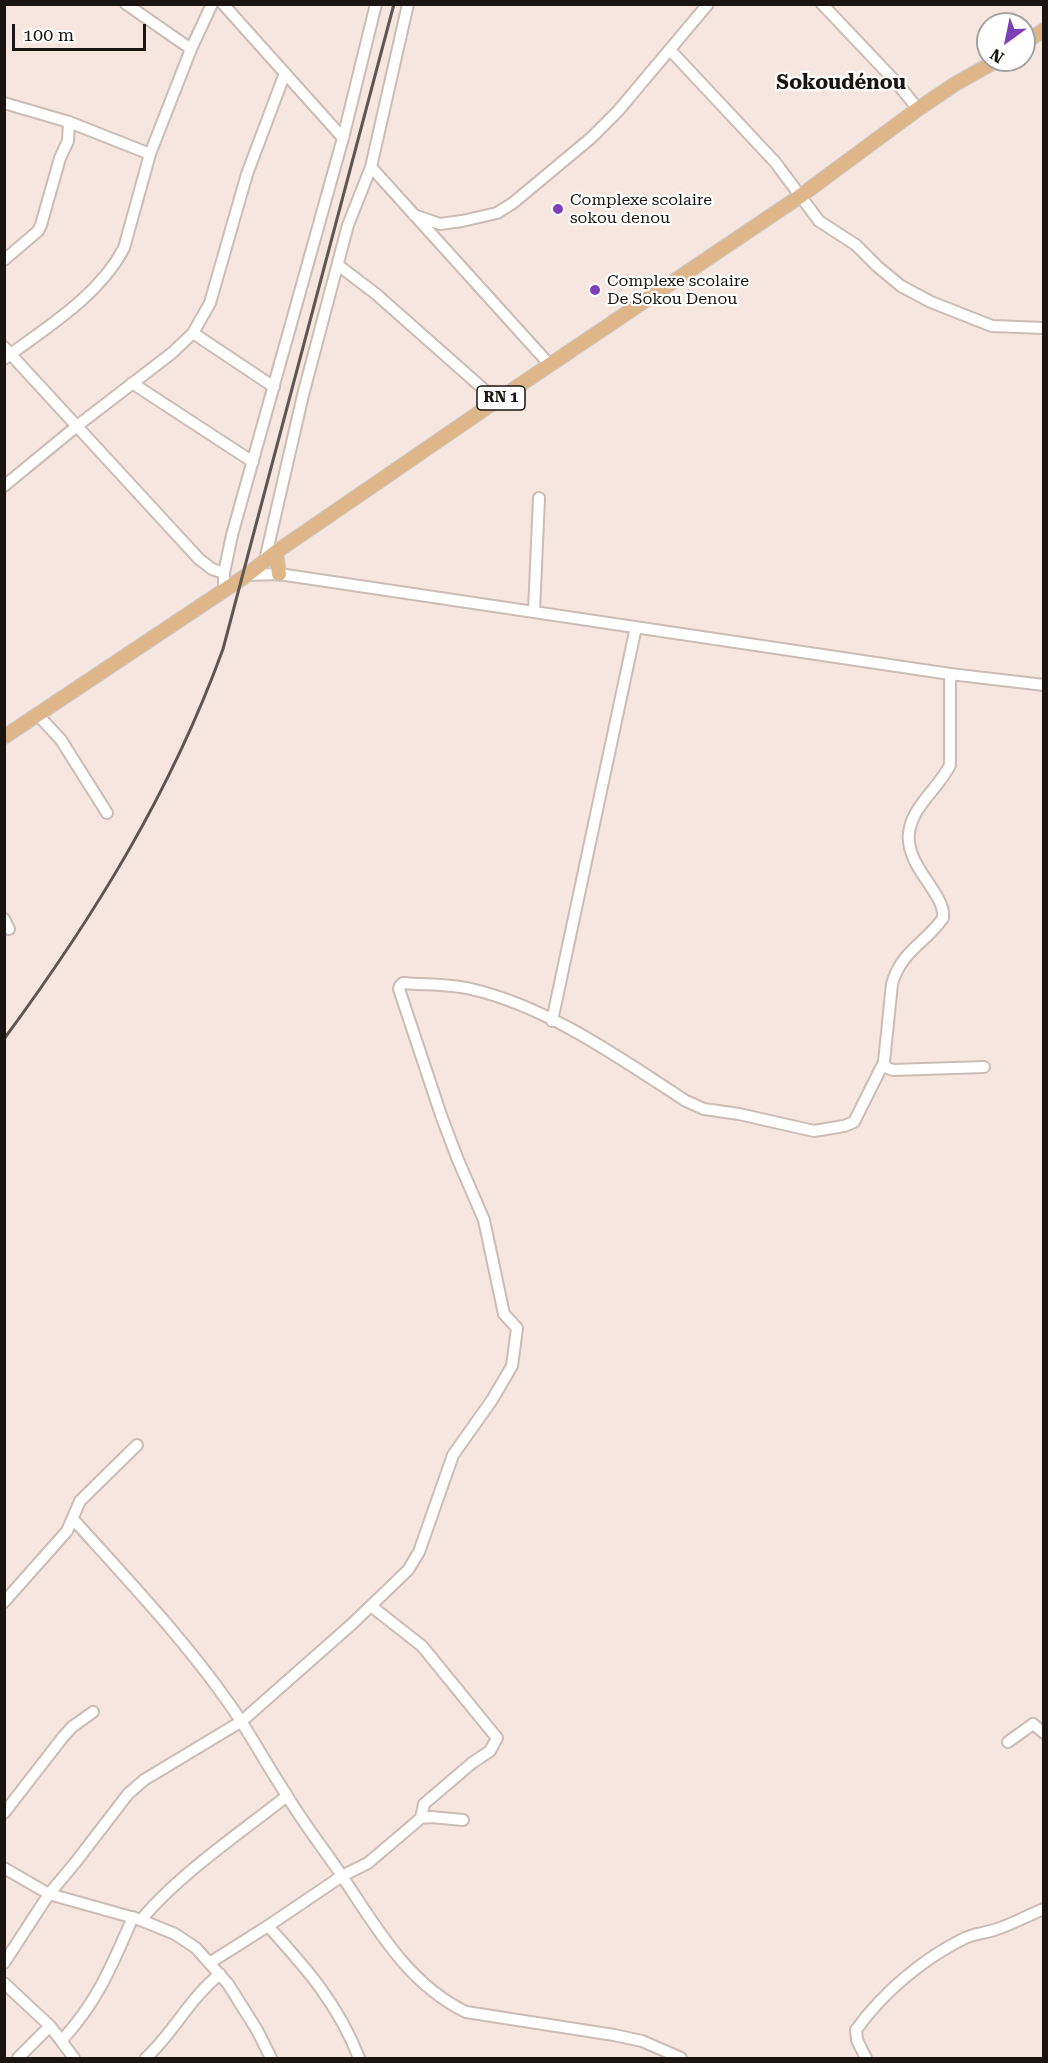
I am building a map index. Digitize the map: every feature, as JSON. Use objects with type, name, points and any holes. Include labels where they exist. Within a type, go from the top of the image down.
[{"type":"main road","name":"RN 1","points":[[4,737],[247,575],[270,556],[497,400],[799,197],[918,109],[976,72]]},
{"type":"main road","points":[[270,556],[279,574]]},
{"type":"street","points":[[126,4],[191,49]]},
{"type":"street","points":[[212,4],[191,49],[150,154],[124,248],[117,261],[96,288],[7,354],[77,426],[199,559],[224,573]]},
{"type":"street","points":[[223,4],[343,138]]},
{"type":"street","points":[[224,590],[224,573],[232,535],[343,138],[376,4]]},
{"type":"street","points":[[270,556],[301,405],[348,225],[371,167],[408,4]]},
{"type":"street","points":[[414,215],[440,224],[497,213],[513,203],[591,138],[618,111],[671,51],[708,4]]},
{"type":"street","points":[[822,4],[896,82],[918,109]]},
{"type":"street","points":[[671,51],[775,162],[819,221],[856,245],[892,279],[912,292],[992,326],[1044,328]]},
{"type":"street","points":[[4,486],[172,353],[193,333],[210,303],[247,174],[285,73]]},
{"type":"street","points":[[4,103],[69,122],[150,154]]},
{"type":"street","points":[[4,260],[32,236],[41,225],[68,141],[69,122]]},
{"type":"street","points":[[371,167],[550,365]]},
{"type":"street","points":[[338,265],[376,294],[497,400]]},
{"type":"street","points":[[193,333],[274,387]]},
{"type":"street","points":[[132,383],[253,462]]},
{"type":"street","points":[[534,611],[539,498]]},
{"type":"street","points":[[247,575],[279,574],[950,674],[1044,685]]},
{"type":"street","points":[[552,1021],[636,627]]},
{"type":"street","points":[[4,1963],[49,1894],[128,1794],[144,1780],[242,1721],[408,1570],[419,1552],[453,1455],[492,1400],[512,1366],[517,1342],[517,1328],[504,1314],[484,1220],[442,1118],[409,1023],[400,986],[403,983],[470,989],[525,1006],[581,1036],[686,1101],[704,1109],[739,1114],[814,1131],[854,1122],[884,1062],[895,972],[907,954],[943,918],[944,912],[938,900],[913,859],[909,832],[916,813],[944,777],[950,765],[950,674]]},
{"type":"street","points":[[38,715],[61,740],[107,813]]},
{"type":"street","points":[[884,1062],[885,1066],[893,1070],[984,1067]]},
{"type":"street","points":[[4,1602],[66,1531],[80,1501],[137,1445]]},
{"type":"street","points":[[73,1519],[140,1594],[214,1683],[242,1721],[287,1796],[386,1943],[432,1991],[447,2003],[466,2012],[633,2039],[681,2058]]},
{"type":"street","points":[[370,1606],[422,1646],[497,1738],[490,1751],[472,1763],[424,1804],[421,1818]]},
{"type":"street","points":[[4,1813],[63,1737],[72,1727],[93,1712]]},
{"type":"street","points":[[1008,1742],[1033,1724],[1044,1733]]},
{"type":"street","points":[[62,2040],[87,2010],[137,1919],[287,1796]]},
{"type":"street","points":[[211,1962],[342,1876],[368,1863],[421,1818],[431,1816],[463,1820]]},
{"type":"street","points":[[4,1868],[49,1894],[137,1919],[176,1934],[196,1948],[220,1974],[257,2030],[271,2058]]},
{"type":"street","points":[[866,2058],[857,2040],[856,2030],[873,2008],[902,1981],[944,1950],[967,1937],[995,1930],[1044,1909]]},
{"type":"street","points":[[268,1926],[336,2008],[359,2058]]},
{"type":"street","points":[[146,2058],[170,2032],[203,1988],[220,1974]]},
{"type":"street","points":[[4,1983],[50,2026],[74,2058]]},
{"type":"street","points":[[18,2058],[50,2026]]},
{"type":"railway","points":[[4,1039],[69,947],[128,852],[180,753],[223,649],[394,4]]},
{"type":"place","name":"Complexe scolaire sokou denou","points":[[558,209]]},
{"type":"place","name":"Complexe scolaire De Sokou Denou","points":[[595,290]]},
{"type":"district","name":"Sokoudénou","points":[[841,83]]}]
